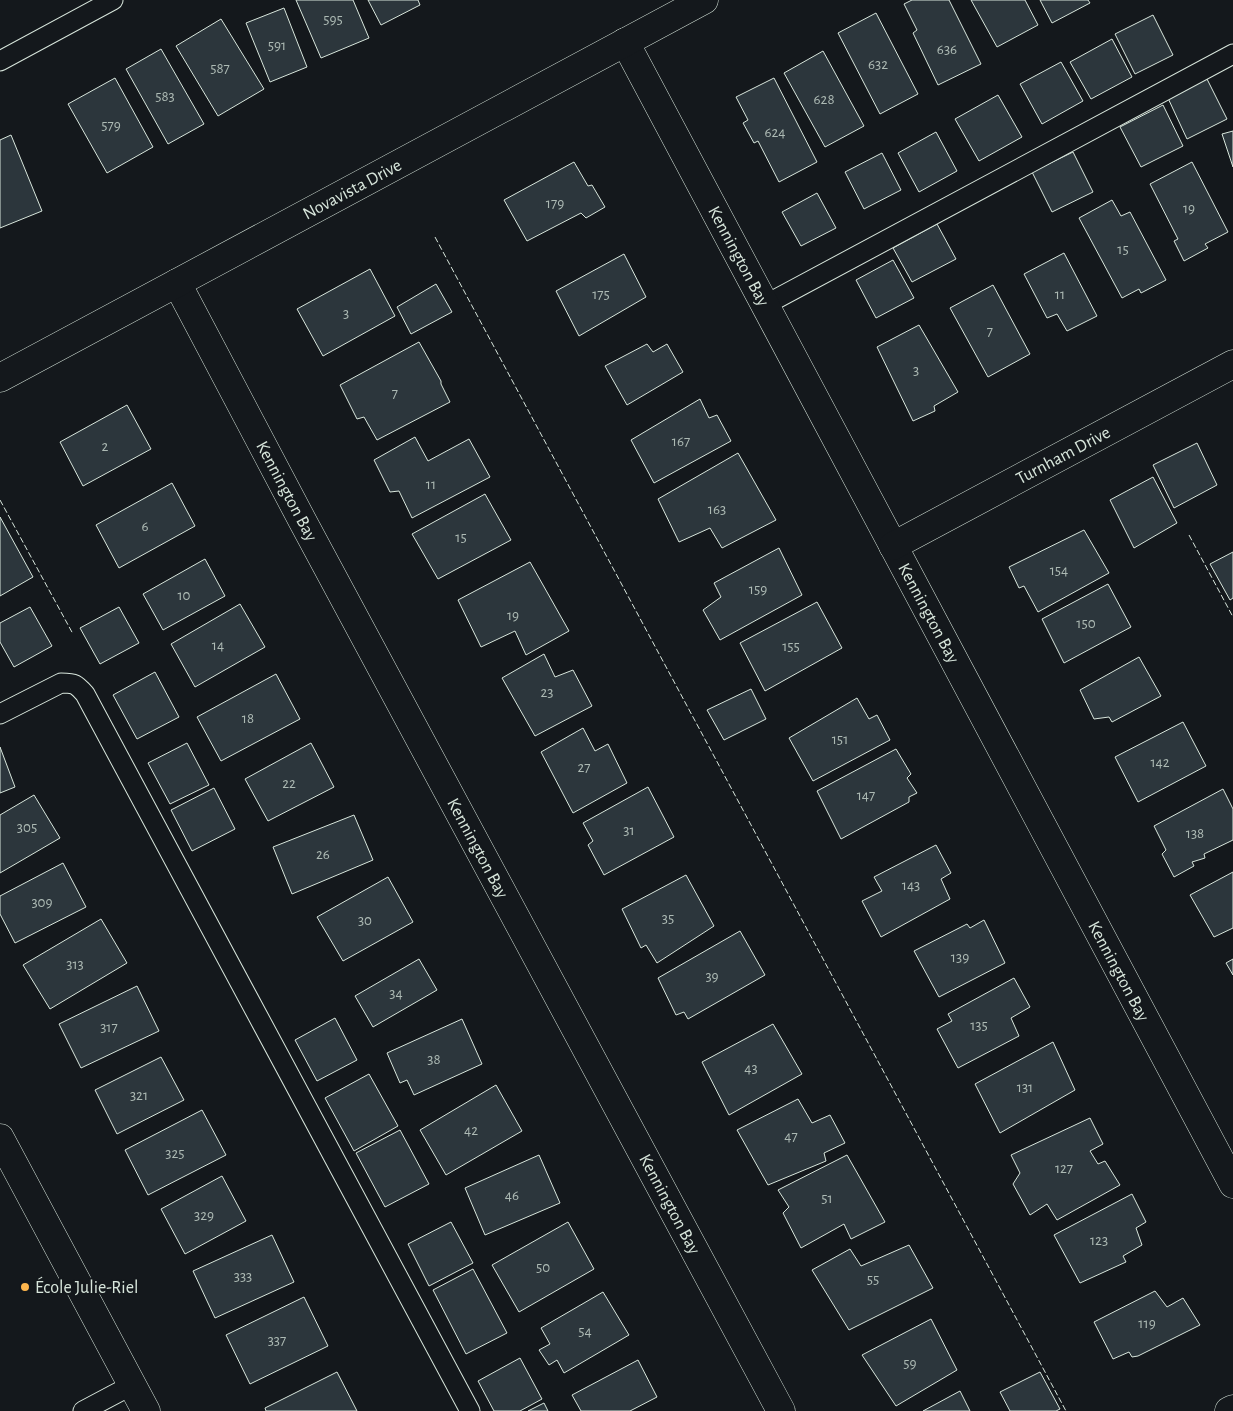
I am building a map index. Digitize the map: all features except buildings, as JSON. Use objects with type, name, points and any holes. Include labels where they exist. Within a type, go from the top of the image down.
[{"type":"street","name":"Novavista Drive","points":[[0,378],[704,0]]},
{"type":"street","name":"Kennington Bay","points":[[625,42],[1233,1184]]},
{"type":"street","name":"Kennington Bay","points":[[177,283],[306,528],[781,1411]]},
{"type":"street","name":"Turnham Drive","points":[[893,546],[1233,364]]},
{"type":"street","points":[[0,1138],[146,1411]]},
{"type":"street","points":[[1229,1411],[1233,1409]]},
{"type":"lane","points":[[0,61],[113,0]]},
{"type":"lane","points":[[765,305],[1233,54]]},
{"type":"lane","points":[[0,714],[61,683],[78,685],[85,694],[470,1411]]},
{"type":"lane","points":[[82,1411],[132,1385]]},
{"type":"fence","points":[[435,237],[1066,1411]]},
{"type":"fence","points":[[0,500],[73,634]]},
{"type":"fence","points":[[1189,535],[1233,617]]},
{"type":"place","name":"École Julie-Riel","points":[[25,1287]]}]
